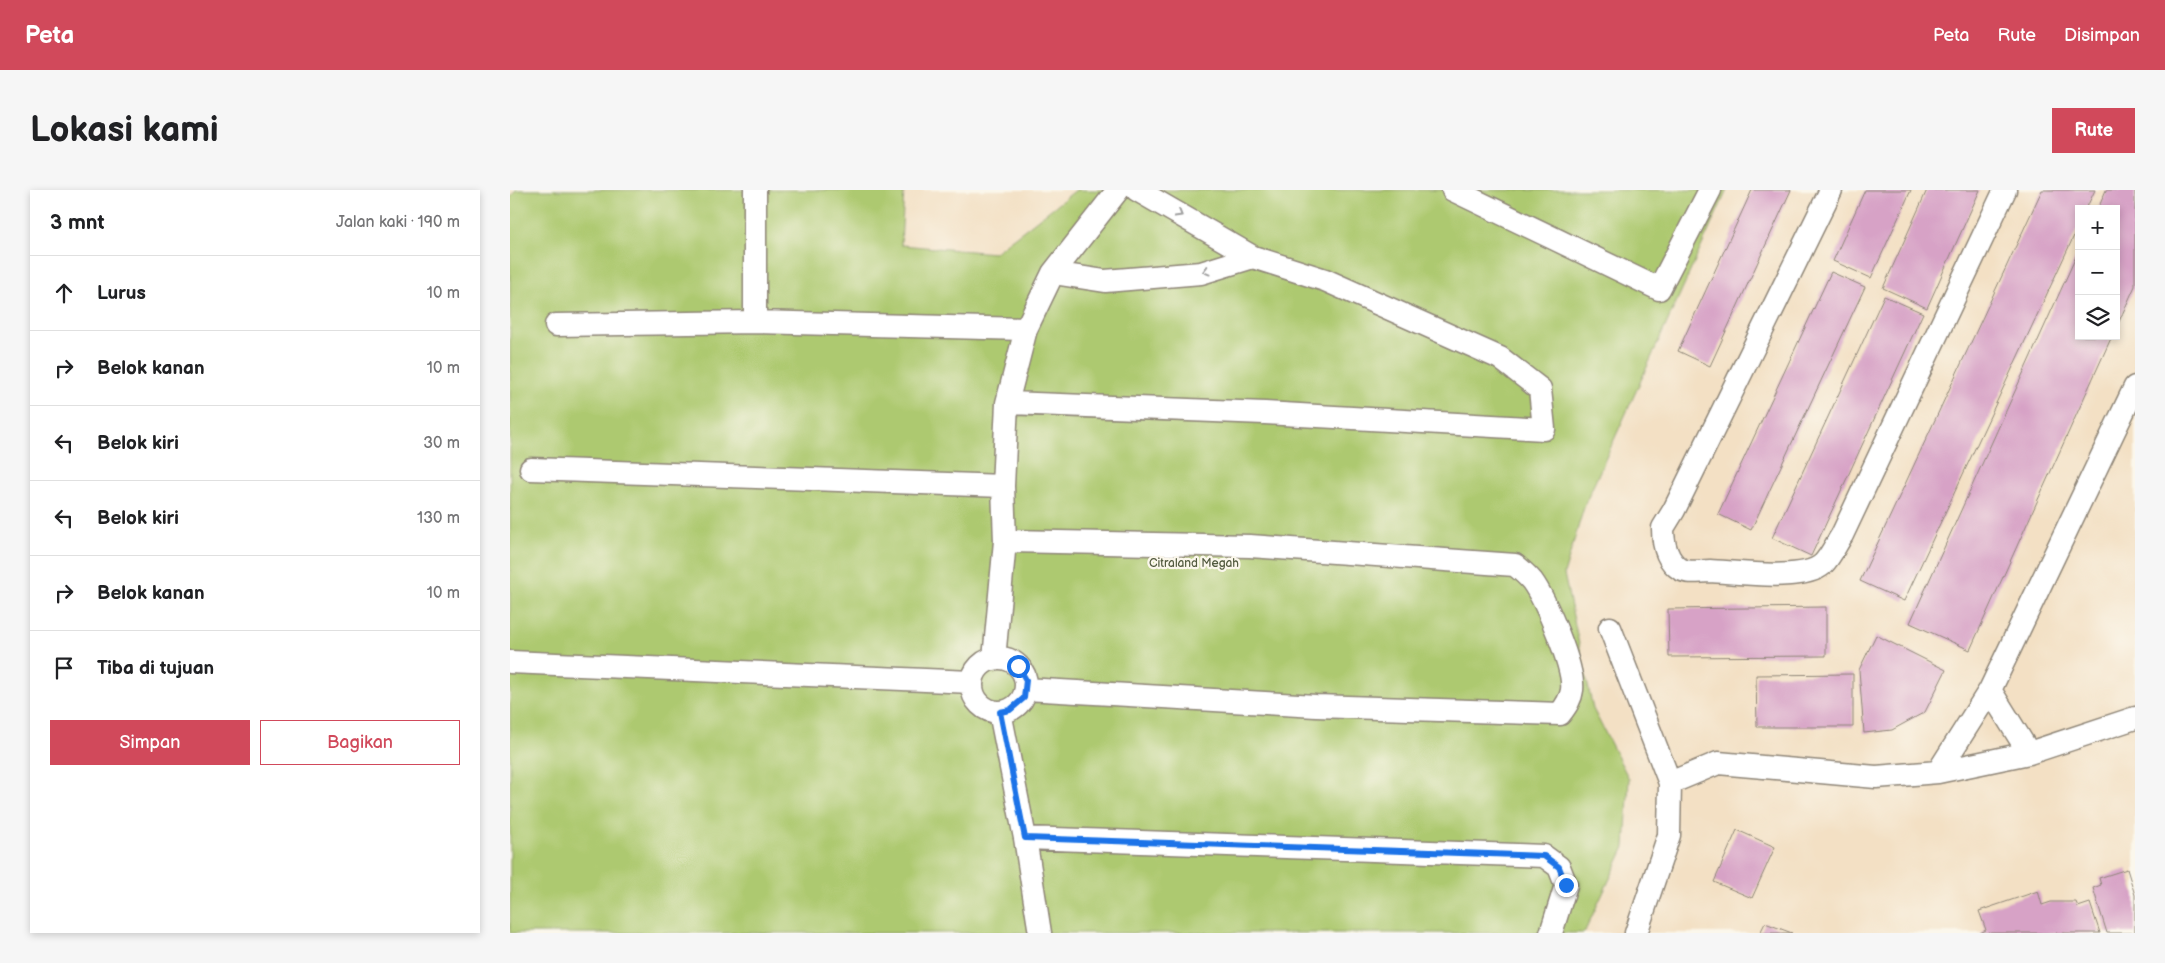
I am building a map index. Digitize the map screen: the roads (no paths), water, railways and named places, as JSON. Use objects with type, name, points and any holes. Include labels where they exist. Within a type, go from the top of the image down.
[{"type":"street","points":[[755,190],[755,322]]},
{"type":"street","points":[[994,659],[1005,541],[1003,486],[1007,403],[1026,329],[1053,273],[1118,190]]},
{"type":"street","points":[[1007,403],[1264,413],[1544,429],[1540,389],[1500,358],[1325,280],[1253,257],[1137,190]]},
{"type":"street","points":[[1453,190],[1659,289],[1710,190]]},
{"type":"street","points":[[1830,190],[1691,476],[1663,528],[1668,556],[1679,569],[1689,572],[1709,571],[1759,576],[1804,572],[1823,564],[1842,535],[2005,190]]},
{"type":"street","points":[[1053,273],[1113,281],[1201,273],[1253,257]]},
{"type":"street","points":[[556,325],[755,322],[1026,329]]},
{"type":"street","points":[[1938,772],[1990,690],[2135,387]]},
{"type":"street","points":[[531,469],[1003,486]]},
{"type":"street","points":[[1005,541],[1250,546],[1515,565],[1532,582],[1558,634],[1572,688],[1568,705],[1560,714],[1316,706],[1026,690]]},
{"type":"street","points":[[1610,628],[1670,783],[1669,835],[1636,933]]},
{"type":"street","points":[[994,659],[1010,661],[1023,672],[1026,690],[1018,706],[1000,712],[991,712],[982,707],[973,691],[972,682],[979,667],[994,659]]},
{"type":"street","points":[[510,662],[972,682]]},
{"type":"street","points":[[1990,690],[2029,753]]},
{"type":"street","points":[[1000,712],[1025,838],[1040,933]]},
{"type":"street","points":[[1670,783],[1718,763],[1876,777],[1938,772],[2029,753],[2135,718]]},
{"type":"street","points":[[1025,838],[1544,856],[1559,867],[1566,885],[1551,933]]},
{"type":"park label","name":"Citraland Megah","points":[[1194,563]]}]
